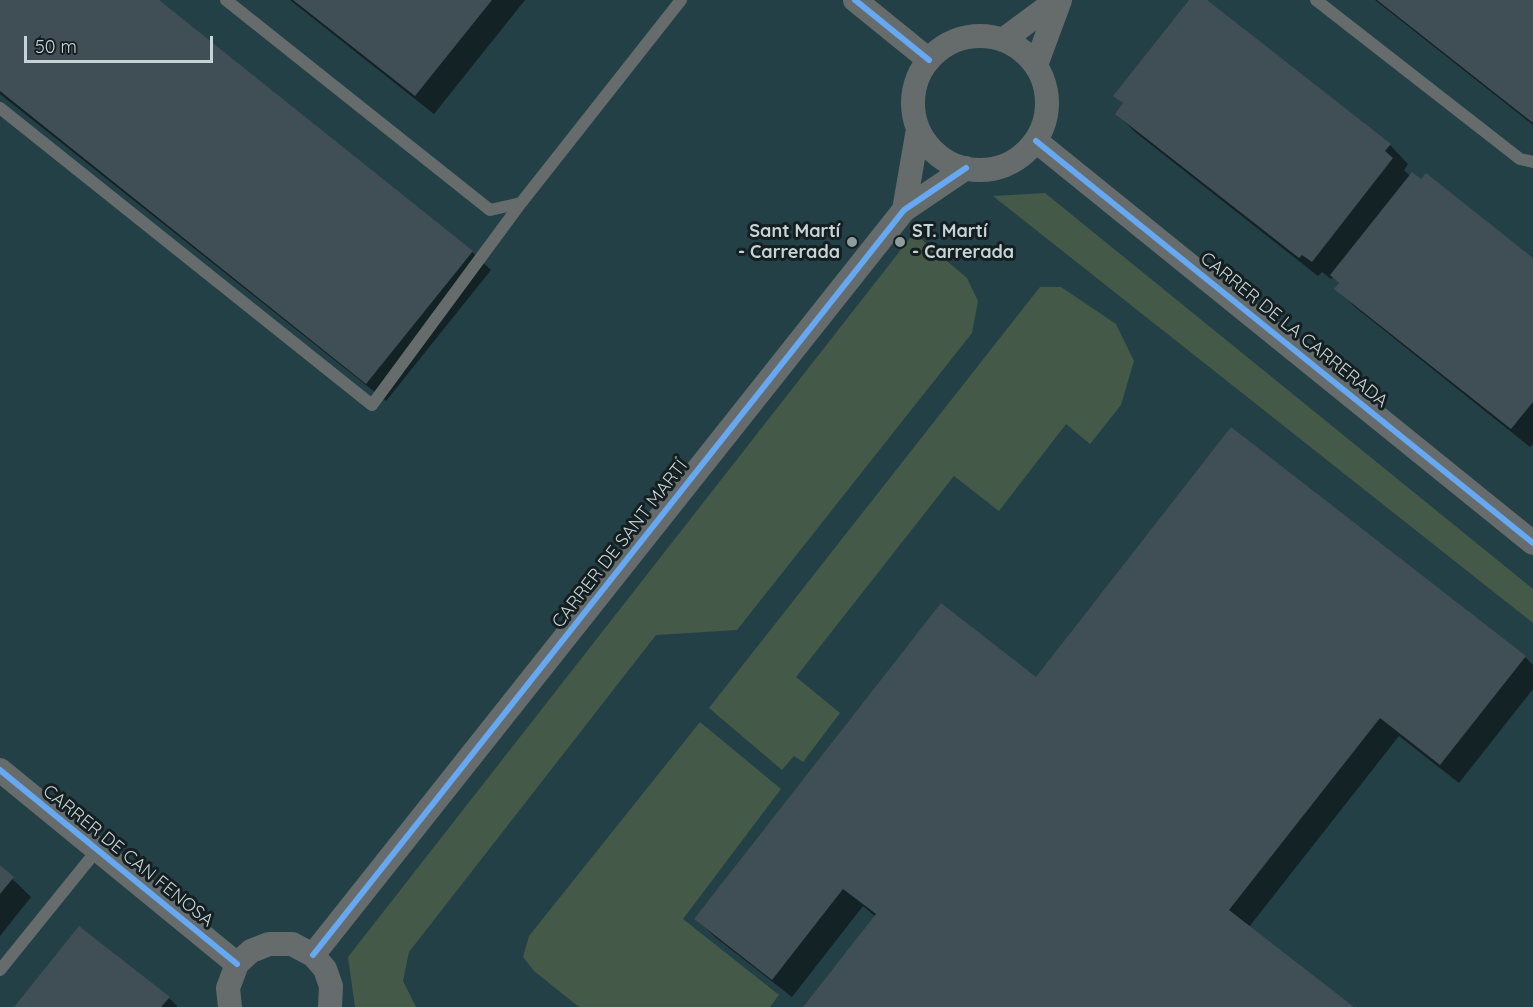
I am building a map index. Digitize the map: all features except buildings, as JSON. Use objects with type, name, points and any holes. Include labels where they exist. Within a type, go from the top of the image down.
[{"type":"street","points":[[855,0],[929,60]]},
{"type":"street","points":[[1003,40],[1058,0]]},
{"type":"street","points":[[1036,65],[1058,0]]},
{"type":"street","points":[[981,36],[1003,40],[1022,51],[1036,65],[1044,83],[1047,103],[1044,123],[1036,141],[1022,155],[1005,165],[986,170],[966,168],[947,161],[930,148],[918,129],[913,107],[915,85],[924,65],[940,50],[959,39],[981,36]]},
{"type":"street","name":"CARRER DE SANT MARTÍ","points":[[903,210],[918,129]]},
{"type":"street","name":"CARRER DE LA CARRERADA","points":[[1036,141],[1533,543]]},
{"type":"street","name":"CARRER DE SANT MARTÍ","points":[[314,956],[903,210],[966,168]]},
{"type":"street","name":"CARRER DE CAN FENOSA","points":[[0,770],[237,964]]},
{"type":"street","points":[[230,1007],[228,988],[237,964],[251,951],[268,944],[292,944],[314,956],[325,969],[331,986],[330,1007]]},
{"type":"lane","points":[[226,0],[490,210],[521,203]]},
{"type":"lane","points":[[0,108],[372,405],[521,203],[681,0]]},
{"type":"lane","points":[[1316,0],[1520,159],[1533,162]]},
{"type":"lane","points":[[0,970],[97,849]]},
{"type":"shaded area","points":[[0,0],[1533,0],[1533,1007],[0,1007]]},
{"type":"green space","points":[[1045,193],[1533,589],[1533,623],[993,196]]},
{"type":"green space","points":[[914,233],[967,278],[978,301],[972,333],[737,630],[656,635],[409,952],[403,981],[416,1007],[355,1007],[348,957]]},
{"type":"green space","points":[[1040,287],[1061,287],[1116,324],[1134,361],[1121,405],[1090,444],[1066,424],[999,511],[954,476],[796,677],[840,713],[803,762],[794,756],[782,770],[709,708]]},
{"type":"green space","points":[[700,722],[781,789],[683,919],[779,995],[770,1007],[579,1007],[534,971],[523,957],[529,936]]},
{"type":"cycle path","points":[[855,0],[929,60]]},
{"type":"cycle path","points":[[1036,141],[1533,543]]},
{"type":"cycle path","points":[[313,955],[904,210],[966,168]]},
{"type":"cycle path","points":[[0,770],[237,964]]},
{"type":"place","name":"Sant Martí - Carrerada","points":[[852,242]]},
{"type":"place","name":"ST. Martí - Carrerada","points":[[900,242]]}]
